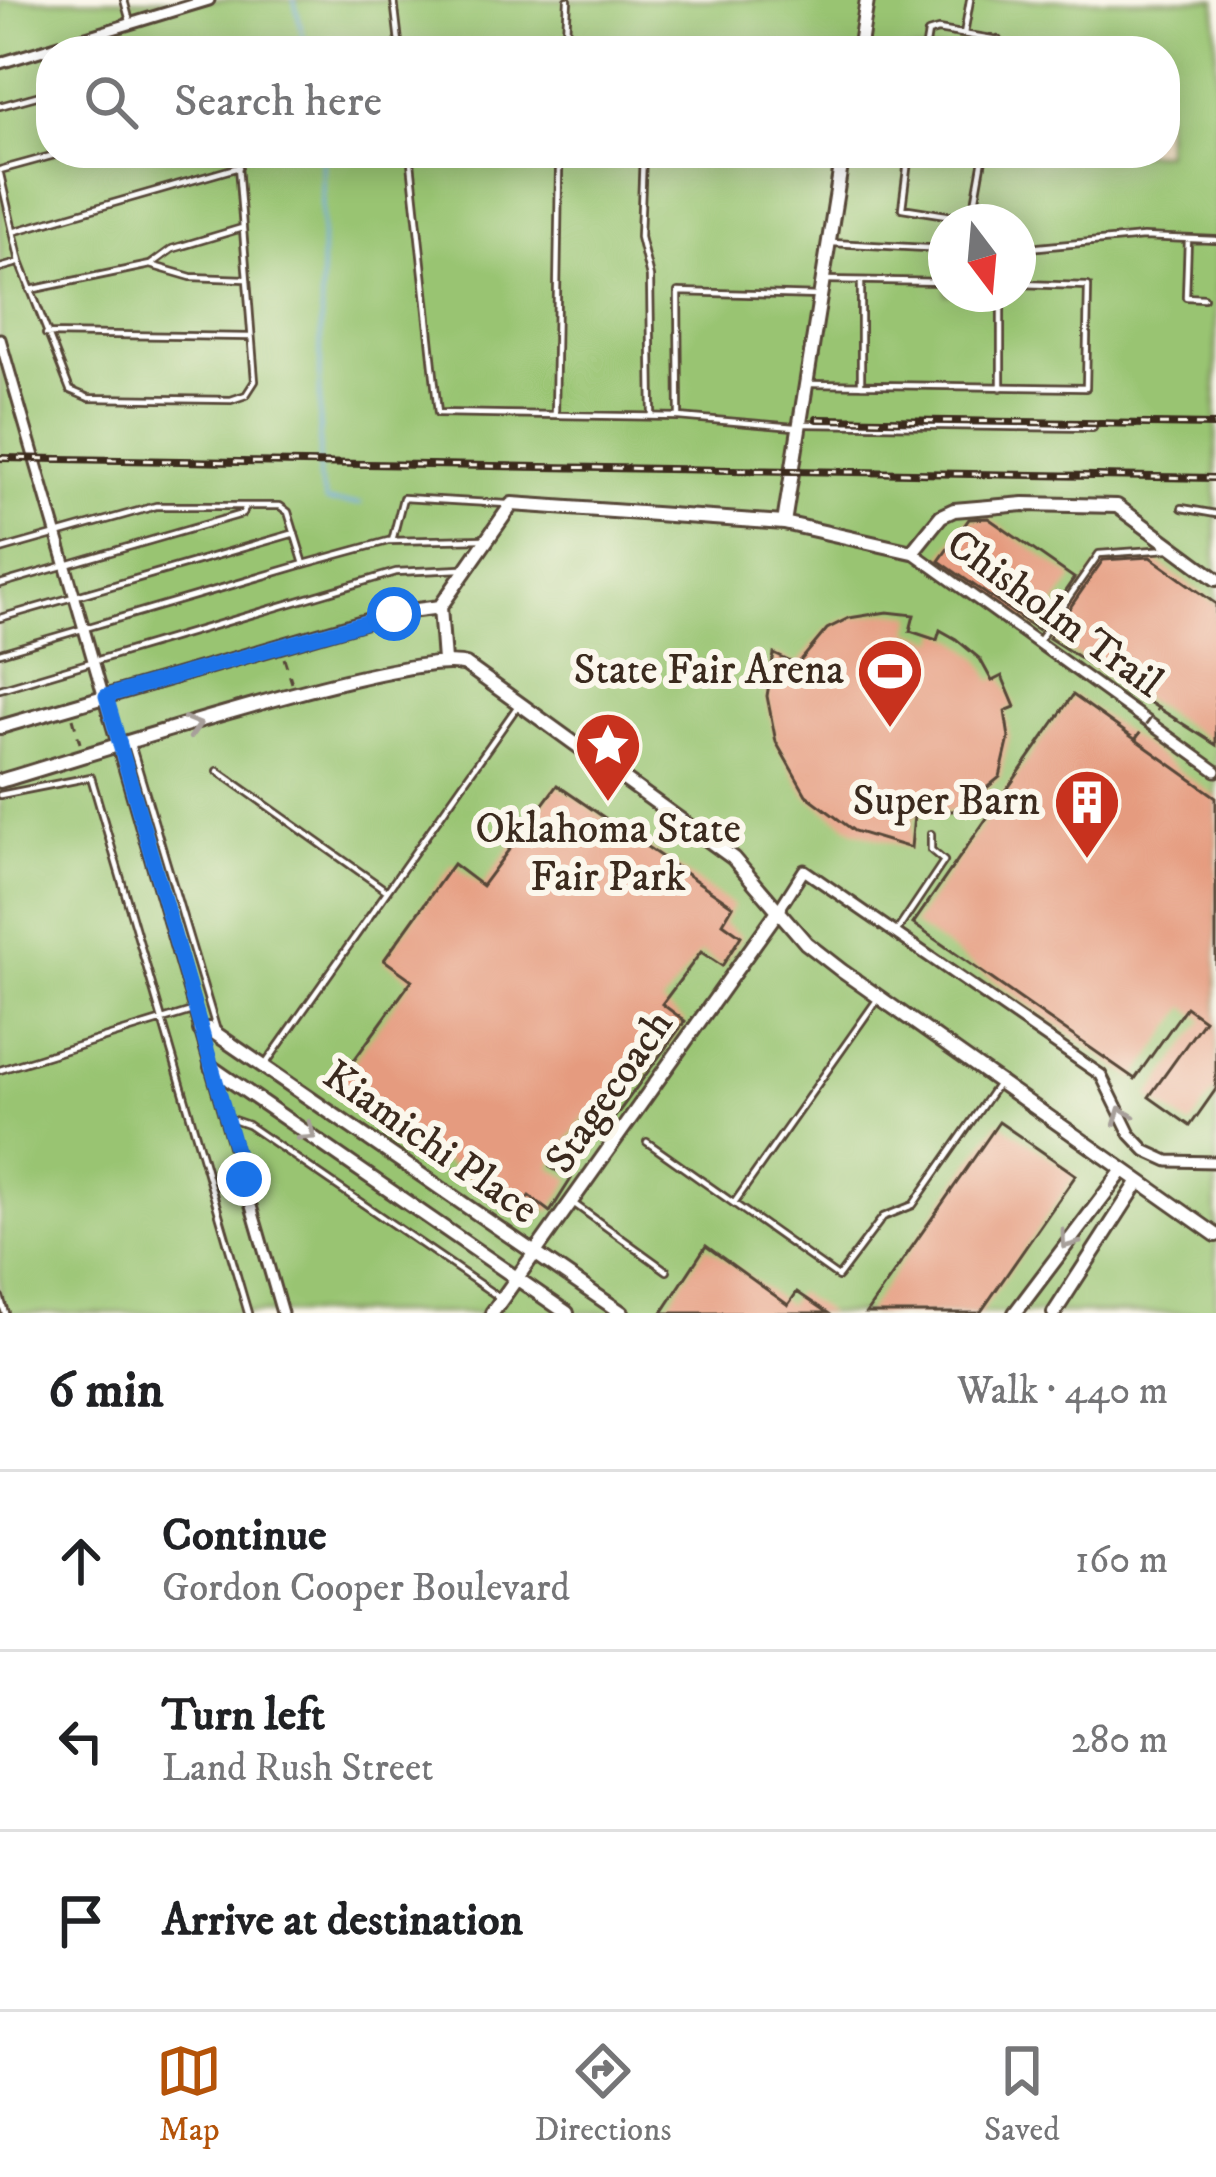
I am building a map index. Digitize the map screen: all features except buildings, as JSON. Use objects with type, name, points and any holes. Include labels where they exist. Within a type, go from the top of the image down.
[{"type":"street","points":[[93,36],[209,0]]},
{"type":"street","points":[[861,36],[867,0]]},
{"type":"street","points":[[0,63],[36,53]]},
{"type":"street","points":[[789,520],[799,425],[840,168]]},
{"type":"street","points":[[0,339],[75,596],[125,745],[194,1010],[282,1313]]},
{"type":"street","points":[[443,662],[440,607],[512,504],[789,520],[912,552],[946,513],[1024,504],[1117,506],[1216,579]]},
{"type":"street","name":"Chisholm Trail","points":[[912,552],[1216,771]]},
{"type":"street","points":[[0,727],[280,645],[394,614],[440,607]]},
{"type":"street","points":[[0,781],[296,697],[443,662],[466,665],[733,858],[806,943],[1216,1235]]},
{"type":"street","points":[[780,908],[804,870],[1102,1075],[1130,1134],[1147,1151],[1168,1161],[1216,1162]]},
{"type":"street","name":"Stagecoach","points":[[492,1313],[780,908]]},
{"type":"street","name":"Kiamichi Place","points":[[200,1030],[219,1037],[622,1313]]},
{"type":"street","name":"Kiamichi Place","points":[[211,1067],[567,1313]]},
{"type":"street","points":[[1015,1313],[1124,1170]]},
{"type":"street","points":[[1054,1313],[1139,1181]]},
{"type":"lane","points":[[124,0],[131,25]]},
{"type":"lane","points":[[394,0],[398,36]]},
{"type":"lane","points":[[566,36],[568,0]]},
{"type":"lane","points":[[964,34],[970,0]]},
{"type":"lane","points":[[930,36],[932,30],[975,36]]},
{"type":"lane","points":[[0,106],[36,96]]},
{"type":"lane","points":[[36,161],[0,172],[20,262],[70,390],[89,398],[246,394],[255,381],[239,168]]},
{"type":"lane","points":[[16,231],[236,168]]},
{"type":"lane","points":[[412,168],[439,413],[652,416],[799,425],[1093,428]]},
{"type":"lane","points":[[642,168],[640,237],[650,277],[652,416]]},
{"type":"lane","points":[[907,168],[902,208],[965,218],[973,215],[981,168]]},
{"type":"lane","points":[[555,415],[559,170]]},
{"type":"lane","points":[[30,290],[150,265],[172,249],[242,228]]},
{"type":"lane","points":[[1188,239],[1186,297],[1204,298]]},
{"type":"lane","points":[[1036,247],[1095,240],[1216,240]]},
{"type":"lane","points":[[828,243],[928,248]]},
{"type":"lane","points":[[0,268],[20,262]]},
{"type":"lane","points":[[150,265],[191,277],[245,279]]},
{"type":"lane","points":[[822,280],[928,282]]},
{"type":"lane","points":[[861,280],[861,385]]},
{"type":"lane","points":[[806,384],[1089,386],[1088,286],[1036,285]]},
{"type":"lane","points":[[679,417],[680,289],[820,296]]},
{"type":"lane","points":[[1001,312],[1001,388]]},
{"type":"lane","points":[[46,334],[250,337]]},
{"type":"lane","points":[[392,541],[404,498],[512,504]]},
{"type":"lane","points":[[0,550],[156,506],[246,506],[285,508],[304,564]]},
{"type":"lane","points":[[0,584],[242,514],[246,506]]},
{"type":"lane","points":[[1182,508],[1216,514]]},
{"type":"lane","points":[[0,618],[295,533]]},
{"type":"lane","points":[[0,653],[392,541],[488,539]]},
{"type":"lane","points":[[1036,645],[1099,554],[1177,549]]},
{"type":"lane","points":[[0,688],[396,572],[467,568]]},
{"type":"lane","points":[[263,1067],[519,704]]},
{"type":"lane","points":[[125,745],[219,1037]]},
{"type":"lane","points":[[218,771],[387,891]]},
{"type":"lane","points":[[0,795],[92,777],[248,1313]]},
{"type":"lane","points":[[897,931],[944,861],[931,850],[931,834]]},
{"type":"lane","points":[[734,1204],[878,997]]},
{"type":"lane","points":[[0,1070],[194,1010]]},
{"type":"lane","points":[[646,1142],[838,1277],[884,1216],[913,1204],[999,1082]]},
{"type":"lane","points":[[225,1117],[248,1125],[502,1299]]},
{"type":"lane","points":[[573,1203],[667,1270]]},
{"type":"lane","points":[[0,1297],[4,1313]]},
{"type":"path","points":[[280,645],[296,697]]},
{"type":"path","points":[[70,706],[84,756]]},
{"type":"path","points":[[1135,740],[1159,707]]},
{"type":"green space","name":"Oklahoma State Fair Park","points":[[0,0],[1216,0],[1216,1313],[0,1313]]},
{"type":"waterway","points":[[294,0],[303,36]]},
{"type":"waterway","points":[[323,168],[319,478],[326,502],[361,504]]},
{"type":"railway","points":[[817,419],[1216,425]]},
{"type":"railway","points":[[0,458],[1216,478]]},
{"type":"place","name":"State Fair Arena","points":[[890,730]]},
{"type":"place","name":"Oklahoma State Fair Park","points":[[608,804]]},
{"type":"place","name":"Super Barn","points":[[1087,861]]},
{"type":"route","points":[[244,1179],[106,696],[394,614]]}]
